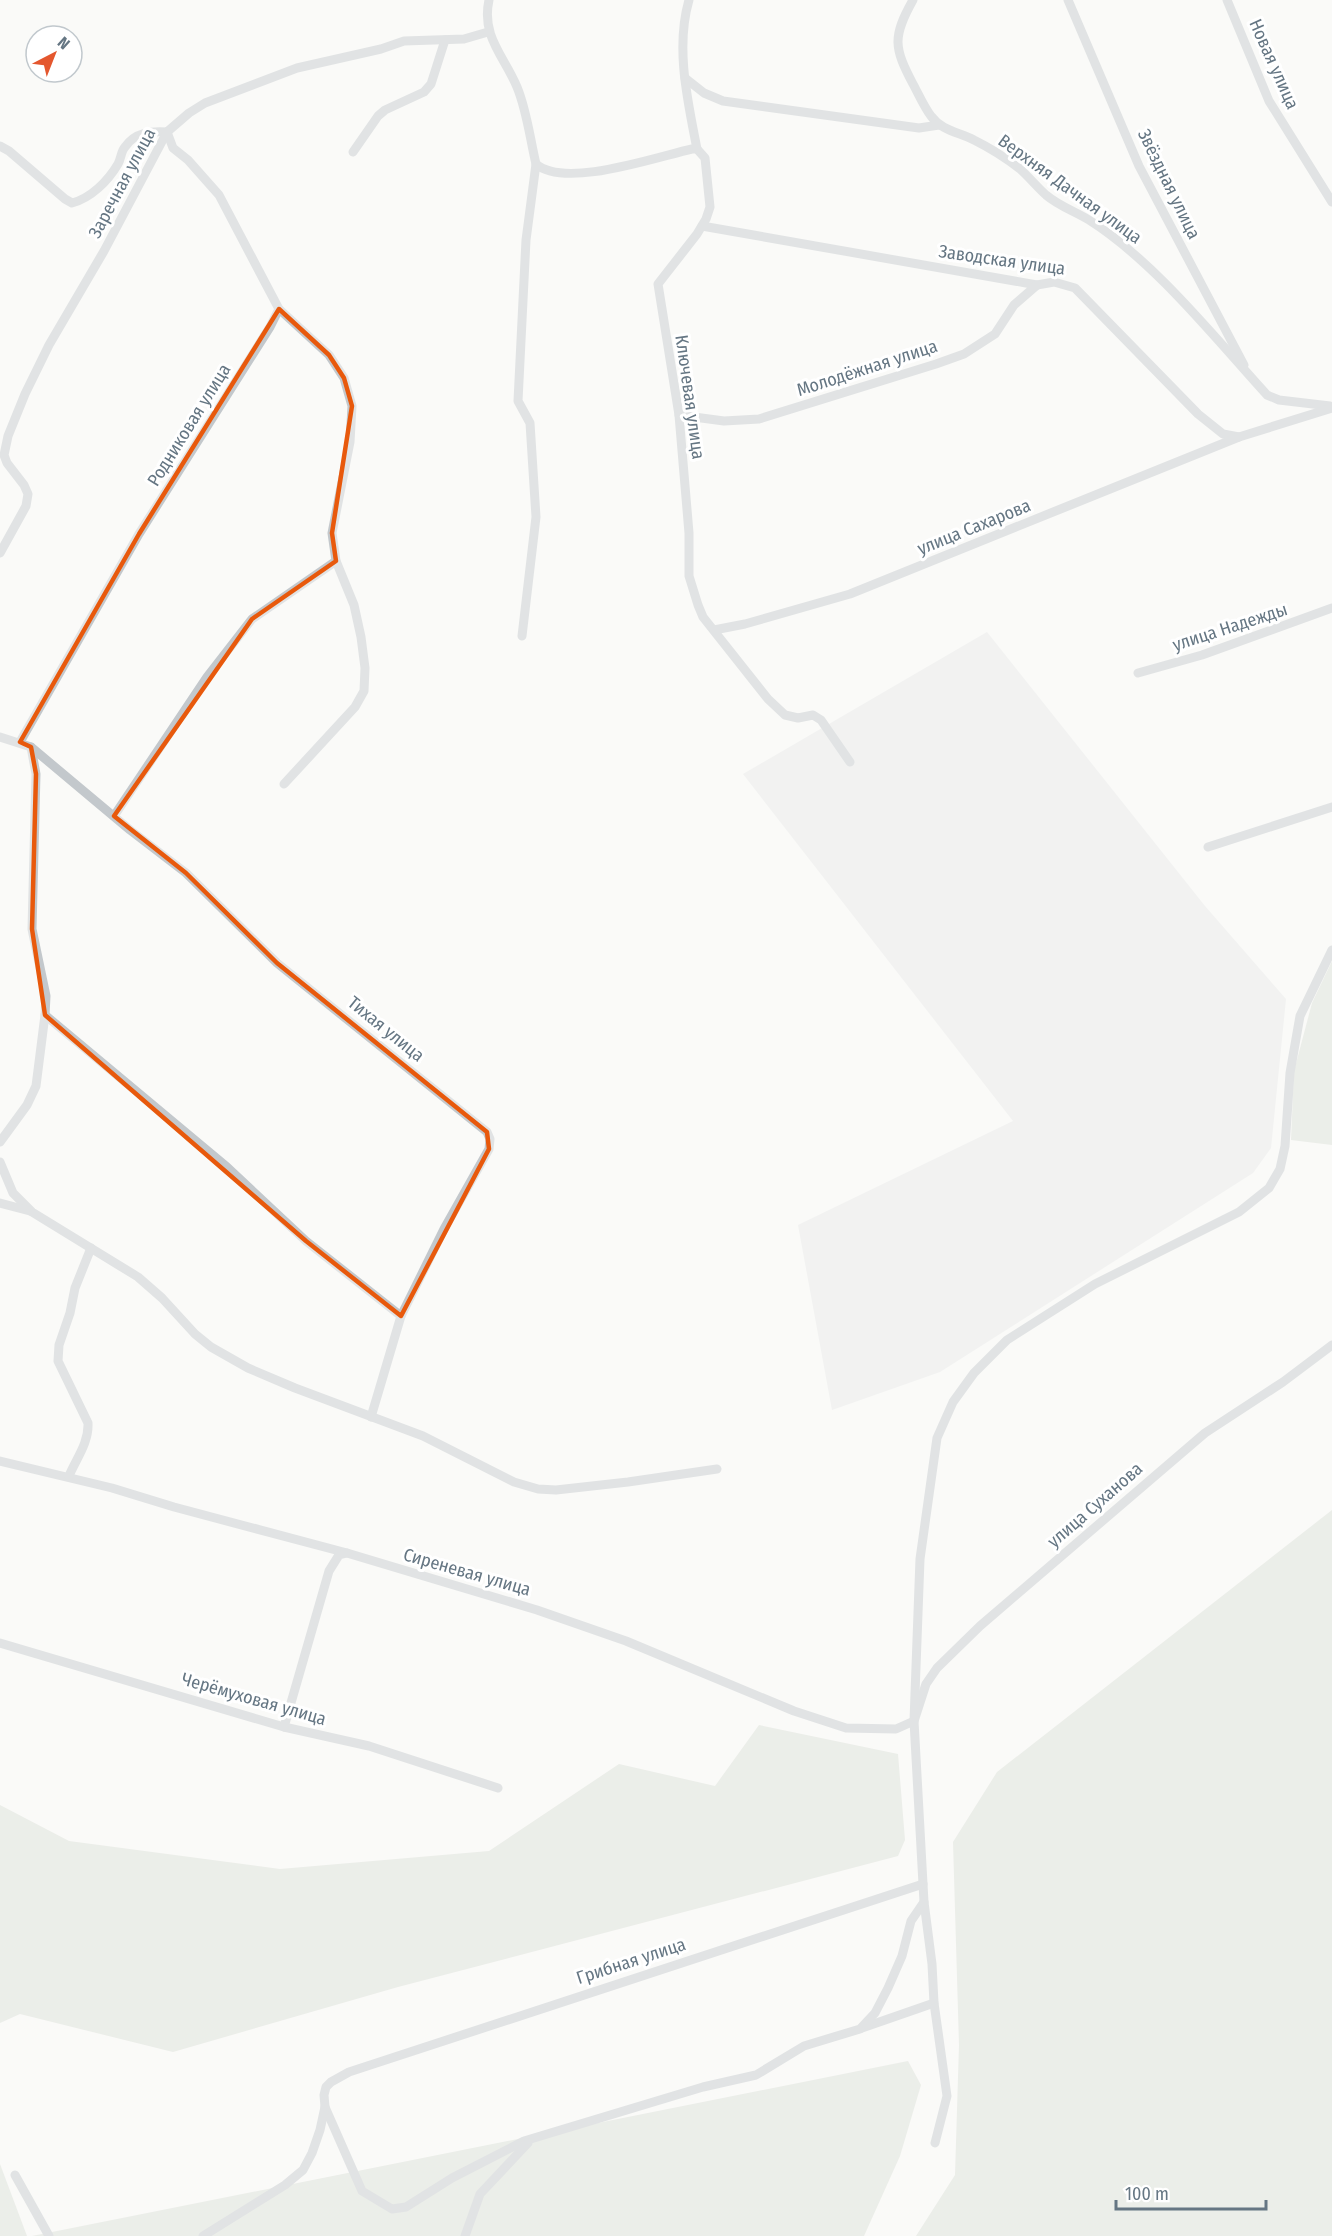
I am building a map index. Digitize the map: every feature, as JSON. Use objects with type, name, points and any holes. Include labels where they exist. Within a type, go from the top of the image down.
[{"type":"street","points":[[489,0],[488,32],[517,87],[536,164],[526,240],[518,401],[530,423],[536,517],[522,636]]},
{"type":"street","name":"Ключевая улица","points":[[689,0],[685,14],[684,78],[698,149],[705,158],[710,207],[702,226],[658,284],[679,415],[689,533],[689,576],[703,617],[768,699],[785,715],[798,717],[813,715],[821,720],[850,762]]},
{"type":"street","points":[[913,0],[900,29],[899,58],[930,115],[939,125]]},
{"type":"street","name":"Звёздная улица","points":[[1068,0],[1139,166],[1251,377]]},
{"type":"street","name":"Новая улица","points":[[1227,0],[1269,101],[1332,202]]},
{"type":"street","name":"Заречная улица","points":[[0,553],[26,506],[28,494],[4,455],[12,426],[49,345],[104,251],[167,132],[205,103],[297,68],[381,49],[404,40],[464,39],[488,32]]},
{"type":"street","points":[[353,152],[378,116],[385,110],[424,92],[431,84],[445,40]]},
{"type":"street","points":[[684,78],[713,98],[733,103],[919,128],[939,125]]},
{"type":"street","name":"Верхняя Дачная улица","points":[[939,125],[973,139],[991,150],[1021,170],[1066,210],[1088,219],[1109,236],[1171,291],[1267,395],[1279,400],[1332,407]]},
{"type":"street","points":[[0,146],[9,151],[65,200],[72,203],[85,200],[112,173],[120,160],[124,147],[135,137],[149,130],[167,132],[173,148],[188,160],[219,195],[279,309],[330,354],[344,378],[352,406],[350,442],[332,533],[336,561],[354,605],[361,638],[365,668],[364,691],[355,707],[284,784]]},
{"type":"street","points":[[536,164],[549,172],[573,175],[698,149]]},
{"type":"street","name":"Заводская улица","points":[[702,226],[1037,285],[1054,282],[1075,288],[1198,414],[1223,434],[1239,437]]},
{"type":"street","name":"Молодёжная улица","points":[[679,415],[724,421],[767,417],[964,354],[995,334],[1014,305],[1037,285]]},
{"type":"street","name":"Родниковая улица","points":[[20,742],[139,534],[270,327],[279,309]]},
{"type":"street","name":"улица Сахарова","points":[[714,630],[745,624],[850,594],[1239,437],[1332,407]]},
{"type":"street","points":[[114,816],[207,677],[252,619],[336,561]]},
{"type":"street","name":"улица Надежды","points":[[1138,673],[1202,655],[1332,608]]},
{"type":"street","name":"Тихая улица","points":[[0,737],[31,747],[186,873],[277,963],[487,1132],[490,1140],[489,1149],[444,1229],[401,1316],[371,1417]]},
{"type":"street","points":[[0,1142],[27,1105],[36,1086],[45,1015],[46,996],[32,929],[36,774],[31,747]]},
{"type":"street","points":[[1208,847],[1332,807]]},
{"type":"street","points":[[935,2143],[947,2096],[934,2003],[932,1964],[924,1902],[914,1721],[920,1559],[938,1438],[953,1402],[974,1373],[1007,1340],[1095,1284],[1239,1212],[1269,1188],[1280,1169],[1285,1146],[1290,1073],[1300,1016],[1332,950]]},
{"type":"street","points":[[45,1015],[227,1167],[315,1249],[401,1316]]},
{"type":"street","points":[[0,1162],[13,1193],[32,1212],[138,1277],[162,1298],[195,1334],[212,1347],[248,1368],[295,1388],[423,1436],[514,1482],[538,1489],[556,1490],[618,1484],[717,1469]]},
{"type":"street","points":[[0,1203],[32,1212]]},
{"type":"street","points":[[69,1476],[88,1434],[88,1423],[58,1361],[58,1345],[70,1313],[80,1272],[91,1248]]},
{"type":"street","name":"улица Суханова","points":[[914,1721],[926,1684],[937,1668],[980,1626],[1205,1433],[1283,1382],[1332,1345]]},
{"type":"street","name":"Сиреневая улица","points":[[0,1461],[69,1476],[346,1553],[537,1610],[626,1641],[794,1711],[846,1728],[896,1729],[914,1721]]},
{"type":"street","points":[[284,1727],[329,1570],[339,1555],[346,1553]]},
{"type":"street","name":"Черёмуховая улица","points":[[0,1643],[284,1727],[369,1746],[498,1788]]},
{"type":"street","name":"Грибная улица","points":[[325,2108],[326,2087],[349,2072],[923,1884]]},
{"type":"street","points":[[860,2029],[875,2013],[888,1988],[902,1956],[911,1921],[924,1902]]},
{"type":"street","points":[[325,2108],[362,2191],[392,2209],[406,2207],[452,2178],[532,2139],[703,2087],[756,2075],[804,2046],[934,2003]]},
{"type":"street","points":[[203,2236],[285,2185],[303,2170],[312,2153],[325,2108]]},
{"type":"street","points":[[465,2236],[480,2194],[532,2139]]},
{"type":"street","points":[[15,2175],[50,2236]]},
{"type":"highlighted area","points":[[279,309],[329,355],[344,378],[352,406],[332,533],[336,561],[252,619],[114,816],[186,873],[277,963],[487,1132],[489,1149],[401,1316],[306,1241],[45,1015],[32,929],[36,774],[31,747],[20,742],[139,534]]},
{"type":"shaded area","points":[[987,632],[1205,906],[1286,999],[1271,1148],[1253,1173],[940,1372],[832,1410],[798,1225],[1013,1121],[743,774]]},
{"type":"shaded area","points":[[1332,961],[1332,1145],[1291,1140],[1294,1071],[1312,1003]]},
{"type":"shaded area","points":[[1332,1510],[1332,2236],[916,2236],[955,2175],[959,2045],[953,1842],[997,1772]]},
{"type":"shaded area","points":[[759,1725],[898,1754],[905,1840],[898,1856],[398,1987],[173,2052],[20,2014],[0,2023],[0,1805],[69,1841],[280,1869],[489,1851],[619,1764],[715,1786]]},
{"type":"shaded area","points":[[908,2061],[921,2085],[900,2156],[864,2236],[32,2236]]},
{"type":"shaded area","points":[[0,2164],[27,2236],[0,2236]]}]
